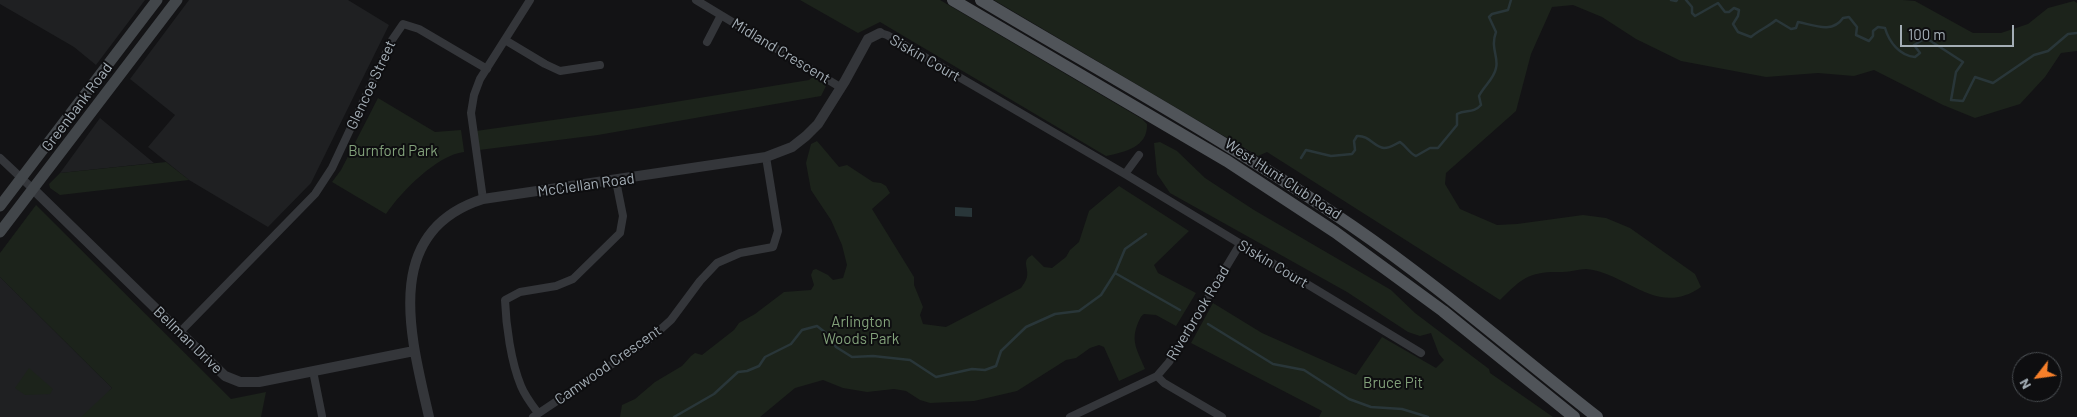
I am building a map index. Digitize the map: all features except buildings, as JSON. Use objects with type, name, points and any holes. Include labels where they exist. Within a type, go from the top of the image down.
[{"type":"main road","name":"Greenbank Road","points":[[0,206],[157,0]]},
{"type":"main road","name":"Greenbank Road","points":[[0,232],[177,0]]},
{"type":"main road","name":"West Hunt Club Road","points":[[953,0],[1227,161],[1335,232],[1443,311],[1574,417]]},
{"type":"main road","name":"West Hunt Club Road","points":[[981,0],[1266,170],[1352,226],[1452,300],[1597,417]]},
{"type":"street","points":[[483,200],[471,113],[474,95],[480,79],[530,0]]},
{"type":"street","name":"Midland Crescent","points":[[696,0],[840,87]]},
{"type":"street","points":[[707,42],[722,15]]},
{"type":"street","name":"Glencoe Street","points":[[180,332],[315,194],[332,168],[392,40],[403,24],[419,29],[487,69]]},
{"type":"street","name":"McClellan Road","points":[[429,417],[414,351],[409,306],[412,270],[418,253],[433,232],[446,219],[468,204],[483,200],[766,157],[792,147],[818,124],[868,39],[880,33]]},
{"type":"street","name":"Siskin Court","points":[[880,33],[887,35],[1125,174],[1421,353]]},
{"type":"street","points":[[505,40],[560,71],[600,65]]},
{"type":"street","points":[[1125,174],[1139,155]]},
{"type":"street","name":"Camwood Crescent","points":[[535,415],[651,338],[671,320],[700,281],[717,263],[740,253],[773,247],[778,231],[766,157]]},
{"type":"street","points":[[0,158],[33,189]]},
{"type":"street","points":[[535,415],[516,371],[505,300],[520,292],[556,286],[573,279],[620,233],[623,216],[616,180]]},
{"type":"street","name":"Bellman Drive","points":[[33,189],[225,376],[240,382],[259,382],[414,351]]},
{"type":"street","name":"Riverbrook Road","points":[[1070,417],[1157,376],[1169,362],[1240,244]]},
{"type":"street","points":[[313,371],[322,416]]},
{"type":"street","points":[[1157,376],[1164,383],[1222,417]]},
{"type":"shaded area","points":[[0,0],[145,0],[96,65],[74,47],[0,4]]},
{"type":"shaded area","points":[[189,0],[348,0],[389,25],[311,183],[268,227],[189,180],[148,147],[175,115],[130,79]]},
{"type":"shaded area","points":[[100,118],[154,163],[60,173]]},
{"type":"shaded area","points":[[955,207],[972,208],[972,217],[955,216]]},
{"type":"shaded area","points":[[0,277],[112,388],[88,417],[0,417]]},
{"type":"green space","points":[[800,0],[940,0],[1142,119],[1147,124],[1144,138],[1128,150],[1106,156],[880,22],[858,33]]},
{"type":"green space","points":[[994,0],[1903,0],[1915,1],[1973,33],[2001,33],[2028,24],[2048,8],[2074,1],[2077,3],[2077,51],[2061,53],[2045,77],[2020,104],[1975,118],[1943,105],[1874,70],[1854,76],[1818,73],[1766,77],[1681,61],[1636,39],[1602,17],[1573,5],[1552,7],[1531,54],[1516,111],[1446,173],[1445,184],[1460,209],[1497,225],[1583,215],[1606,218],[1630,228],[1695,274],[1701,287],[1685,295],[1670,298],[1656,296],[1601,272],[1583,269],[1535,274],[1521,281],[1500,300],[1267,152],[1258,156]]},
{"type":"green space","points":[[814,76],[826,86],[821,96],[598,135],[479,150],[476,131],[638,108],[809,80]]},
{"type":"green space","name":"Burnford Park","points":[[378,98],[435,132],[461,130],[464,151],[431,167],[401,195],[386,214],[332,182],[341,170]]},
{"type":"green space","name":"Arlington Woods Park","points":[[817,141],[839,167],[847,165],[873,182],[886,186],[890,193],[872,209],[914,277],[914,285],[923,307],[920,315],[923,324],[946,327],[1021,288],[1027,277],[1026,262],[1032,255],[1044,267],[1052,268],[1066,257],[1070,250],[1079,242],[1089,211],[1119,186],[1189,231],[1154,265],[1158,273],[1196,293],[1176,326],[1156,315],[1144,314],[1142,316],[1136,330],[1135,341],[1145,369],[1119,381],[1104,347],[1099,345],[1090,348],[1076,358],[1066,360],[1017,391],[974,401],[930,403],[920,400],[906,391],[894,389],[867,392],[843,388],[823,380],[795,388],[760,417],[620,417],[622,405],[635,399],[655,382],[682,366],[695,353],[702,355],[734,330],[739,323],[755,314],[784,292],[811,290],[814,285],[811,275],[813,270],[816,269],[828,275],[833,280],[843,278],[847,265],[842,245],[831,220],[811,190],[806,163],[811,144]]},
{"type":"green space","name":"Bruce Pit","points":[[1160,142],[1177,151],[1205,178],[1254,210],[1391,290],[1415,313],[1489,369],[1490,373],[1553,417],[1319,417],[1322,411],[1191,343],[1213,303],[1262,333],[1356,375],[1382,337],[1436,368],[1444,360],[1439,354],[1431,333],[1420,336],[1408,332],[1347,292],[1170,193],[1157,174],[1154,143]]},
{"type":"green space","points":[[166,162],[189,180],[60,195],[50,188],[49,184],[60,173]]},
{"type":"green space","points":[[36,205],[231,399],[266,392],[261,417],[81,417],[112,388],[0,277],[0,253]]},
{"type":"green space","points":[[29,368],[53,389],[50,394],[25,395],[15,388]]},
{"type":"waterway","points":[[1301,158],[1306,150],[1331,156],[1352,154],[1355,150],[1354,141],[1357,136],[1365,137],[1377,146],[1384,148],[1391,147],[1400,142],[1416,156],[1430,148],[1438,148],[1457,125],[1457,114],[1475,110],[1481,105],[1479,96],[1493,76],[1497,64],[1494,43],[1496,32],[1489,17],[1492,14],[1508,10],[1511,0]]},
{"type":"waterway","points":[[1671,0],[1677,0]]},
{"type":"waterway","points":[[1686,0],[1692,7],[1692,13],[1695,16],[1718,3],[1725,12],[1729,12],[1734,8],[1739,10],[1733,24],[1738,32],[1751,37],[1776,20],[1791,29],[1796,28],[1798,22],[1822,27],[1834,26],[1843,18],[1849,17],[1857,27],[1856,35],[1869,41],[1873,36],[1873,31],[1878,27],[1885,28],[1889,38],[1896,47],[1910,56],[1915,57],[1920,53],[1914,45],[1926,38],[1963,62],[1956,72],[1951,100],[1963,101],[1975,77],[1993,83],[2034,55],[2048,51],[2068,34],[2077,33]]},
{"type":"waterway","points":[[674,417],[714,394],[738,372],[747,371],[759,366],[765,357],[791,344],[802,330],[817,326],[826,333],[836,347],[852,357],[873,356],[910,360],[936,377],[972,369],[985,370],[996,366],[1001,351],[1026,327],[1055,314],[1079,311],[1101,295],[1115,273],[1125,249],[1146,234]]},
{"type":"waterway","points":[[1115,273],[1180,310]]},
{"type":"waterway","points":[[1208,324],[1273,364],[1304,370],[1349,399],[1371,407],[1402,409],[1428,417]]}]
